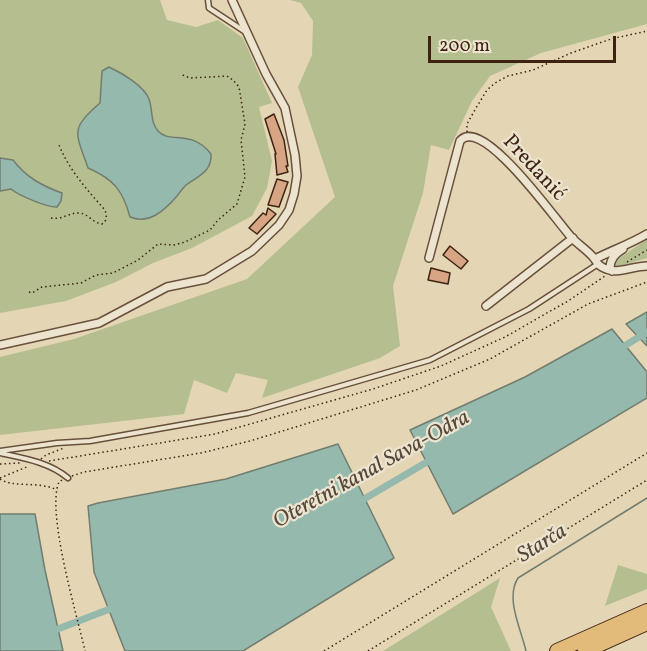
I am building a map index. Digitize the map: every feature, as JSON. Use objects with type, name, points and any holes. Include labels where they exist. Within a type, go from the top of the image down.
[{"type":"highway","points":[[557,651],[647,611]]},
{"type":"highway","points":[[585,651],[647,623]]},
{"type":"street","points":[[0,345],[99,323],[167,287],[207,279],[252,251],[279,225],[294,194],[297,176],[296,155],[285,108],[266,74],[232,0]]},
{"type":"street","name":"Predanić","points":[[429,258],[457,148],[462,138],[468,136],[477,138],[503,155],[573,238],[596,261],[612,271]]},
{"type":"street","points":[[647,234],[615,254],[610,264],[612,271],[620,272],[647,266]]},
{"type":"street","points":[[486,306],[573,238]]},
{"type":"street","points":[[596,261],[614,250],[627,246]]},
{"type":"lane","points":[[208,0],[209,8],[247,33]]},
{"type":"lane","points":[[0,452],[57,443],[90,441],[248,413],[430,360],[529,309],[596,261]]},
{"type":"lane","points":[[0,452],[38,462],[68,477]]},
{"type":"path","points":[[468,136],[467,124],[487,90],[495,83],[508,76],[533,70],[611,39],[647,31]]},
{"type":"path","points":[[29,292],[32,293],[42,287],[81,283],[96,275],[113,273],[138,260],[158,244],[174,245],[210,230],[237,204],[245,177],[241,140],[245,124],[238,87],[227,76],[190,78],[180,74]]},
{"type":"path","points":[[51,218],[59,219],[81,213],[94,222],[102,224],[106,221],[107,215],[64,159],[59,145]]},
{"type":"path","points":[[85,651],[62,551],[55,506],[56,489],[59,482],[84,472],[201,453],[250,441],[416,390],[490,359],[588,304],[647,282]]},
{"type":"path","points":[[324,651],[647,453]]},
{"type":"path","points":[[0,479],[8,483],[45,484],[56,489]]},
{"type":"path","points":[[368,651],[647,480]]},
{"type":"green space","points":[[0,0],[160,0],[167,20],[196,27],[218,20],[243,38],[272,103],[259,107],[272,161],[267,188],[252,216],[192,248],[153,263],[116,282],[66,301],[0,313]]},
{"type":"green space","points":[[290,0],[647,0],[647,24],[541,53],[490,76],[472,101],[449,150],[431,145],[423,193],[393,286],[400,346],[380,358],[262,398],[268,380],[236,373],[227,393],[194,380],[184,414],[0,435],[0,357],[74,339],[247,279],[335,197],[298,87],[312,55],[313,21],[301,3]]},
{"type":"green space","points":[[647,239],[647,258],[617,267],[614,262]]},
{"type":"green space","points":[[618,565],[647,574],[647,589],[605,606]]},
{"type":"green space","points":[[500,578],[491,607],[511,651],[383,651]]},
{"type":"water","points":[[109,67],[132,80],[146,94],[158,131],[168,137],[196,142],[204,146],[211,154],[207,169],[186,185],[162,211],[150,218],[130,217],[116,187],[111,181],[88,168],[80,147],[79,126],[100,103],[102,71]]},
{"type":"water","points":[[0,158],[13,160],[35,180],[62,193],[57,207],[33,201],[11,189],[0,191]]},
{"type":"water","points":[[647,312],[647,346],[626,324]]},
{"type":"water","points":[[612,329],[647,372],[647,398],[453,514],[410,430],[525,377]]},
{"type":"water","points":[[338,444],[394,558],[243,651],[125,651],[94,572],[88,506],[226,479]]},
{"type":"water","points":[[0,514],[35,514],[63,651],[0,651]]},
{"type":"building","points":[[274,114],[284,140],[288,166],[286,166],[288,172],[277,175],[276,154],[265,119]]},
{"type":"building","points":[[277,179],[288,182],[279,207],[268,205]]},
{"type":"building","points":[[268,208],[276,214],[257,234],[249,228],[263,213],[266,215]]},
{"type":"building","points":[[450,246],[468,261],[461,269],[443,255]]},
{"type":"building","points":[[431,268],[450,273],[448,284],[428,280]]},
{"type":"waterway","name":"Oteretni kanal Sava-Odra","points":[[618,350],[647,332]]},
{"type":"waterway","name":"Oteretni kanal Sava-Odra","points":[[359,502],[432,459]]},
{"type":"waterway","name":"Starča","points":[[526,651],[513,595],[518,578],[647,498]]},
{"type":"waterway","name":"Oteretni kanal Sava-Odra","points":[[50,632],[115,607]]}]
